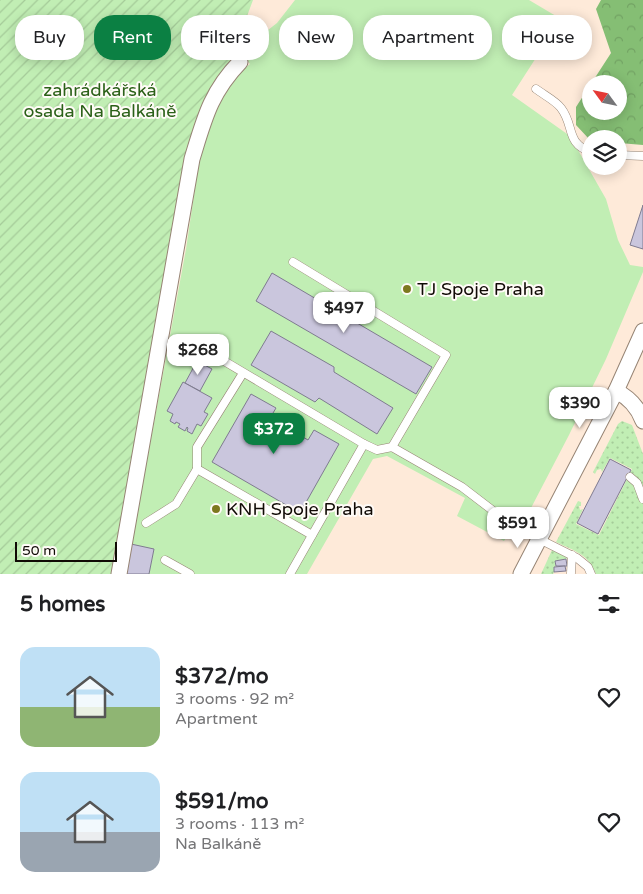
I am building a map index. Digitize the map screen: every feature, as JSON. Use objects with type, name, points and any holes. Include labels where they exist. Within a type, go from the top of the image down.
[{"type":"street","points":[[119,574],[192,159],[208,107],[230,73],[240,62]]},
{"type":"street","points":[[521,574],[616,391],[643,331]]},
{"type":"street","points":[[616,391],[627,396],[639,410],[643,421]]},
{"type":"lane","points":[[536,90],[561,108],[568,120],[574,142],[582,148]]},
{"type":"lane","points":[[627,155],[643,156]]},
{"type":"lane","points":[[293,262],[446,355],[392,447]]},
{"type":"lane","points":[[214,355],[364,444],[377,450],[392,447],[462,487],[513,526],[577,558],[588,567],[591,574]]},
{"type":"lane","points":[[146,523],[176,504],[196,469],[197,447],[243,373]]},
{"type":"lane","points":[[290,574],[364,444]]},
{"type":"lane","points":[[196,469],[312,535]]},
{"type":"lane","points":[[630,477],[637,482],[643,499]]},
{"type":"lane","points":[[571,573],[572,555]]},
{"type":"lane","points":[[165,560],[190,574]]},
{"type":"green space","name":"zahrádkářská osada Na Balkáně","points":[[0,0],[253,0],[247,15],[181,15],[181,60],[231,60],[203,105],[113,574],[0,574]]},
{"type":"green space","name":"TJ Spoje Praha","points":[[295,0],[529,0],[554,15],[502,15],[502,60],[535,60],[512,95],[570,136],[582,157],[582,175],[592,175],[606,199],[618,240],[630,265],[643,267],[643,272],[606,359],[569,435],[531,508],[519,516],[504,541],[457,516],[465,498],[387,456],[373,459],[307,574],[126,574],[186,249],[204,128],[214,106],[242,70],[250,64],[247,60],[269,60],[269,29],[279,20],[279,60],[353,60],[353,15],[283,15]]},
{"type":"green space","points":[[601,0],[643,0],[643,145],[627,144],[627,130],[582,131],[576,125],[576,107],[582,98],[582,120],[628,120],[628,75],[597,75],[611,53],[596,9]]},
{"type":"green space","points":[[622,421],[632,425],[643,454],[643,574],[596,574],[585,557],[556,542],[578,501],[581,502],[580,510],[583,509],[576,524],[599,535],[632,469],[610,458],[602,472],[601,469],[597,470],[595,474],[593,472],[618,424]]},
{"type":"green space","points":[[552,550],[569,557],[555,561],[556,566],[554,567],[553,574],[541,574]]},
{"type":"building","points":[[643,205],[643,249],[630,245]]},
{"type":"building","points":[[272,273],[432,367],[416,394],[256,301]]},
{"type":"building","points":[[271,331],[334,367],[334,372],[393,408],[377,434],[319,398],[315,402],[251,365]]},
{"type":"building","points":[[197,361],[212,369],[200,391],[185,383]]},
{"type":"building","points":[[183,382],[212,398],[204,412],[208,414],[201,426],[197,424],[192,434],[187,431],[187,427],[185,431],[178,427],[180,424],[170,421],[173,414],[167,411]]},
{"type":"building","points":[[251,394],[276,408],[270,418],[308,440],[314,430],[339,444],[300,513],[212,462]]},
{"type":"building","points":[[610,459],[631,470],[598,534],[577,523]]},
{"type":"building","points":[[131,544],[154,549],[149,574],[126,574]]},
{"type":"building","points":[[566,559],[567,566],[556,566],[555,561]]},
{"type":"building","points":[[565,566],[566,571],[554,572],[554,567]]},
{"type":"place","name":"TJ Spoje Praha","points":[[407,289]]},
{"type":"place","name":"KNH Spoje Praha","points":[[216,509]]}]
